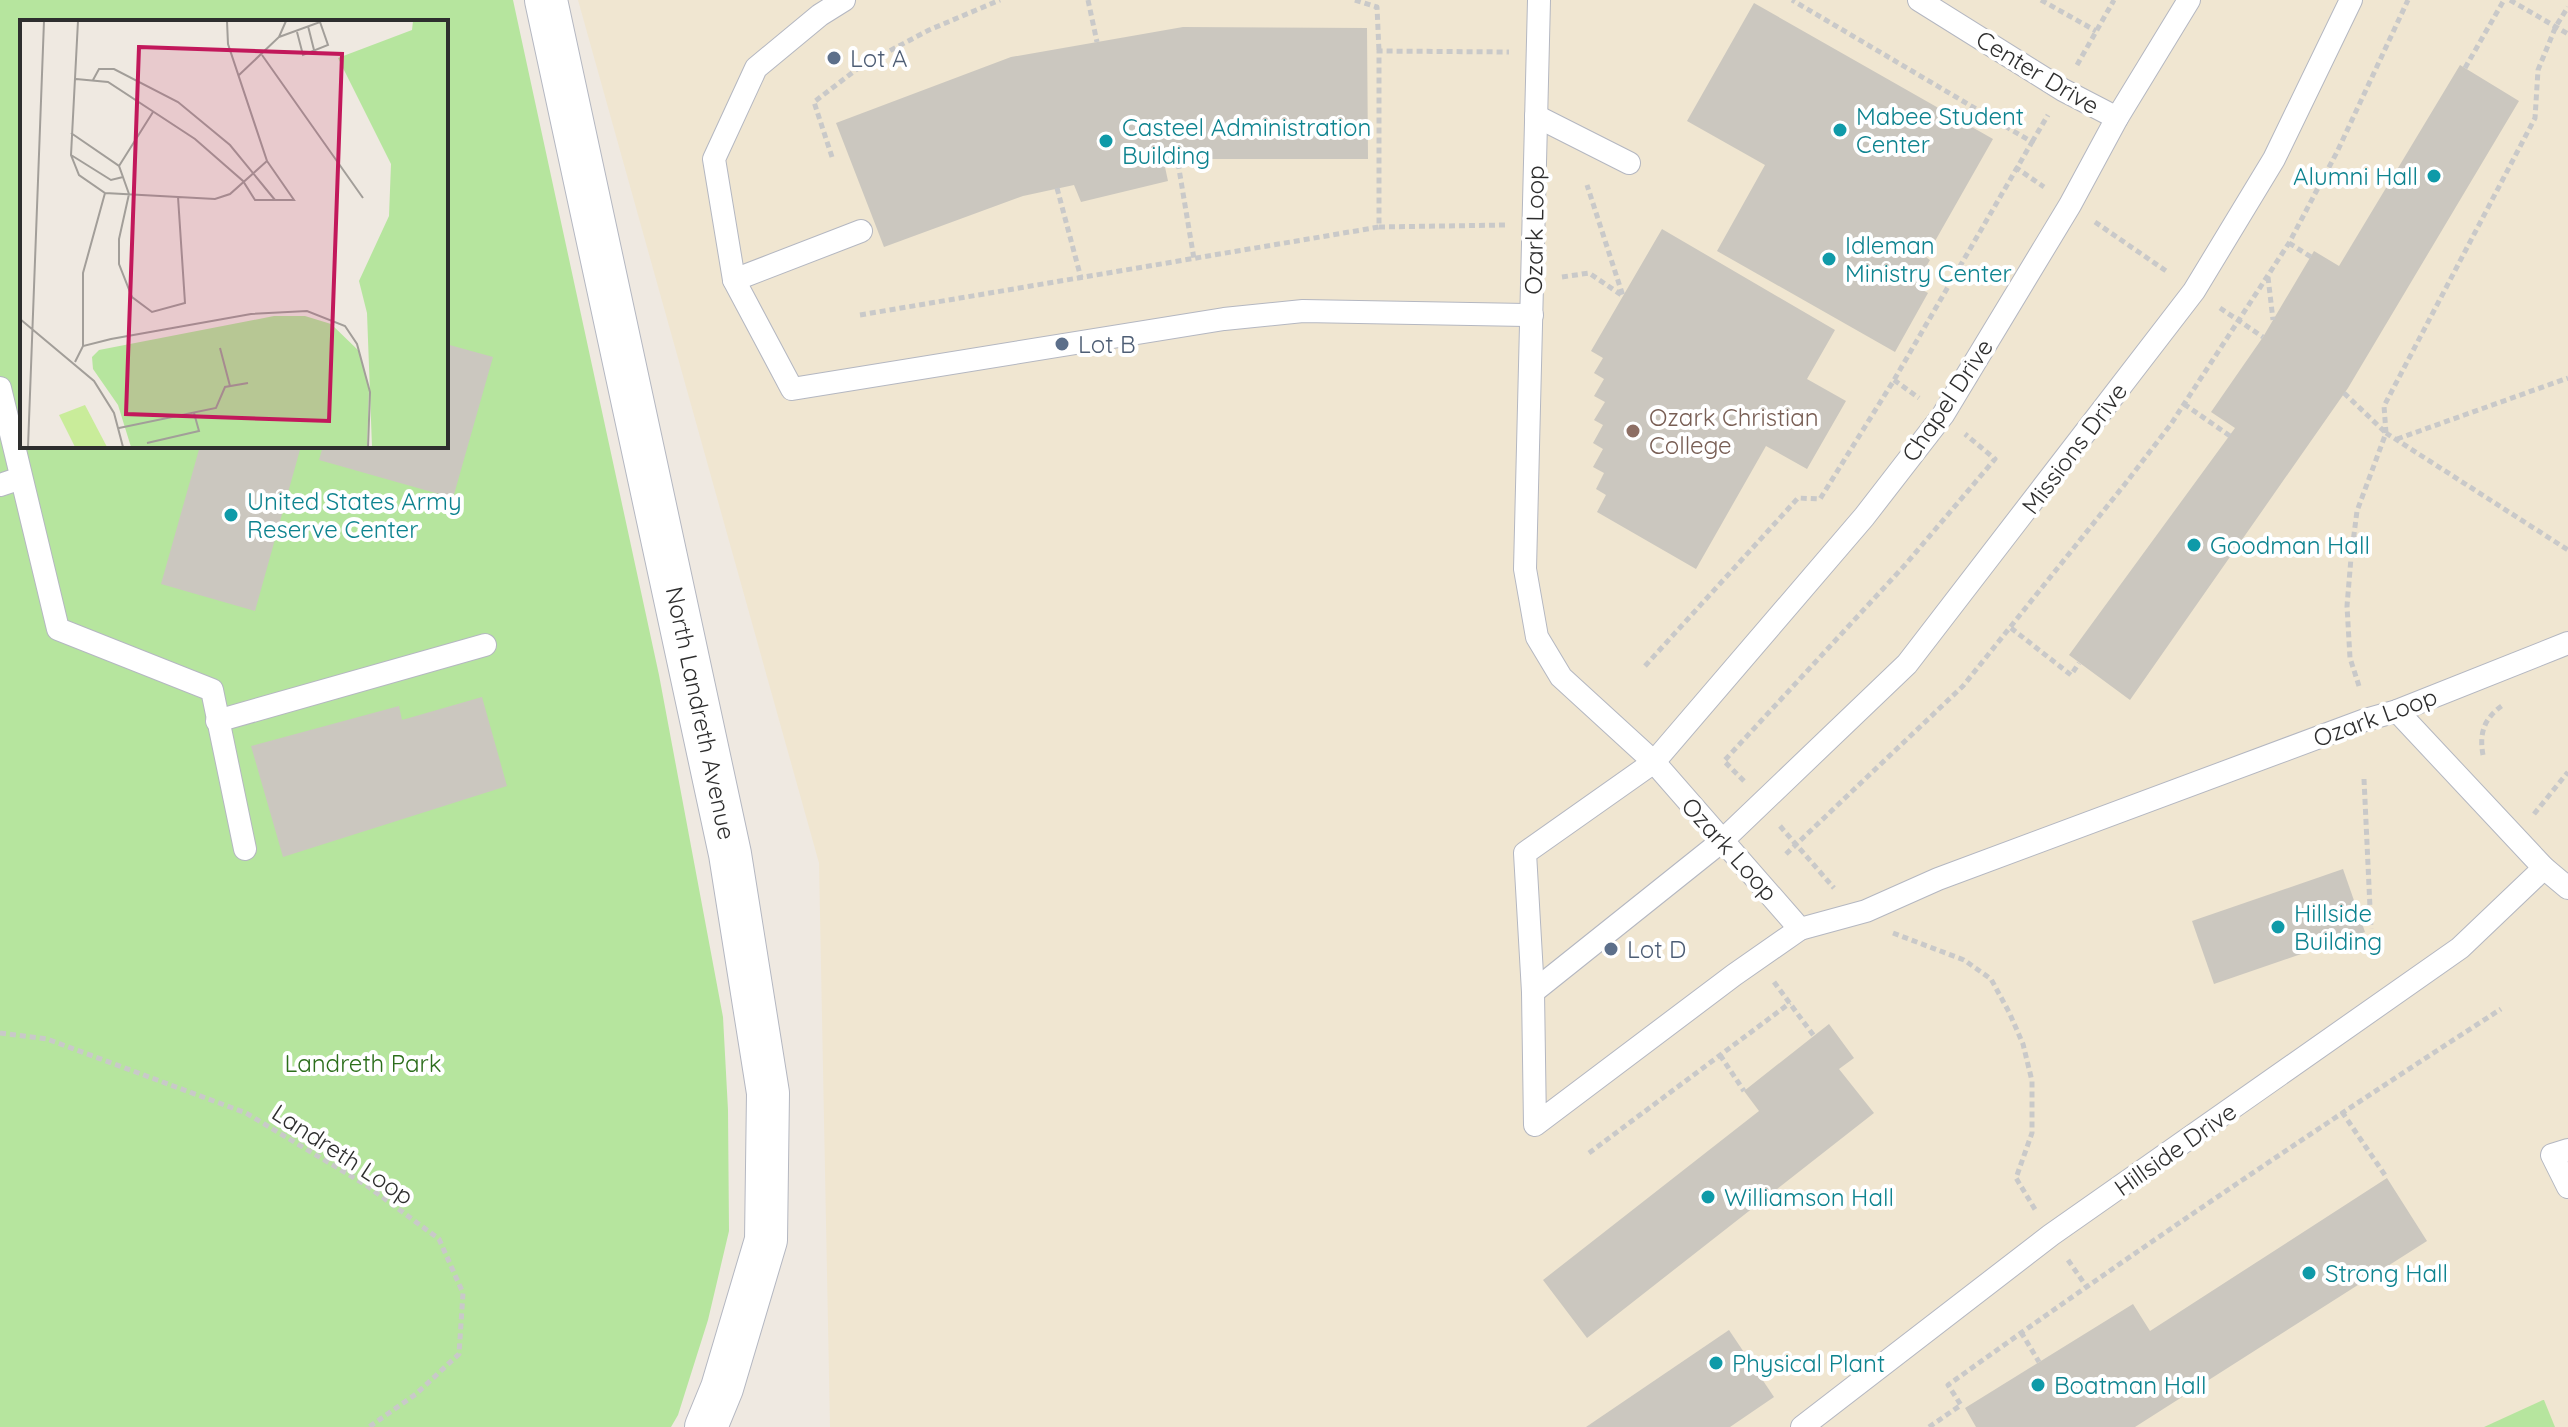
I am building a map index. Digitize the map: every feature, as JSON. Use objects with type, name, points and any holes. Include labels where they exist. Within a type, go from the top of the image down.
[{"type":"street","name":"North Landreth Avenue","points":[[546,0],[730,854],[768,1093],[766,1240],[722,1388],[706,1427]]},
{"type":"lane","points":[[844,0],[820,15],[756,68],[714,159],[734,280],[792,389],[1224,319],[1303,311],[1532,315]]},
{"type":"lane","name":"Ozark Loop","points":[[1539,0],[1525,569],[1537,637],[1561,677],[1654,762],[1800,929],[1866,911],[1938,879],[2365,720],[2397,711],[2568,643]]},
{"type":"lane","name":"Center Drive","points":[[1919,0],[2063,90],[2117,118]]},
{"type":"lane","name":"Chapel Drive","points":[[1533,992],[1525,853],[1654,762],[1864,517],[1943,415],[2189,0]]},
{"type":"lane","name":"Missions Drive","points":[[1533,992],[1722,841],[1907,664],[2194,291],[2274,159],[2351,0]]},
{"type":"lane","points":[[1536,116],[1629,163]]},
{"type":"lane","points":[[734,280],[861,231]]},
{"type":"lane","points":[[0,388],[11,482],[58,629],[212,690],[245,849]]},
{"type":"lane","points":[[217,721],[485,645]]},
{"type":"lane","points":[[2397,711],[2544,868],[2568,888]]},
{"type":"lane","name":"Hillside Drive","points":[[1802,1427],[2051,1235],[2460,948],[2544,868]]},
{"type":"lane","points":[[1533,992],[1535,1125],[1800,929]]},
{"type":"lane","points":[[2568,1150],[2552,1155],[2568,1187]]},
{"type":"path","points":[[832,157],[814,102],[861,66],[929,30],[1000,0]]},
{"type":"path","points":[[1088,0],[1097,42]]},
{"type":"path","points":[[1355,0],[1377,7],[1379,227]]},
{"type":"path","points":[[1645,666],[1798,498],[1820,499],[1894,380],[2032,142],[1792,0]]},
{"type":"path","points":[[2041,0],[2096,31]]},
{"type":"path","points":[[1786,854],[1963,686],[2125,484],[2184,404],[2289,243],[2337,152],[2408,0]]},
{"type":"path","points":[[2465,68],[2504,0]]},
{"type":"path","points":[[2510,0],[2568,34]]},
{"type":"path","points":[[2359,686],[2350,658],[2347,606],[2351,558],[2357,511],[2386,433],[2384,406],[2535,118],[2538,70],[2556,26],[2568,7]]},
{"type":"path","points":[[1379,51],[1538,52]]},
{"type":"path","points":[[1178,163],[1194,259]]},
{"type":"path","points":[[2015,167],[2263,337]]},
{"type":"path","points":[[1533,281],[1589,273],[1623,296],[1587,185]]},
{"type":"path","points":[[1057,188],[1081,278]]},
{"type":"path","points":[[860,315],[1379,227],[1534,224]]},
{"type":"path","points":[[2289,243],[2311,257]]},
{"type":"path","points":[[2268,276],[2273,320]]},
{"type":"path","points":[[2396,439],[2568,378]]},
{"type":"path","points":[[1796,845],[1754,791],[1724,761],[1905,565],[1995,459],[1943,415],[1894,380]]},
{"type":"path","points":[[2344,393],[2386,433],[2568,550]]},
{"type":"path","points":[[2184,404],[2230,436]]},
{"type":"path","points":[[2011,628],[2071,675],[2079,663]]},
{"type":"path","points":[[2486,761],[2482,753],[2481,733],[2490,714],[2512,699]]},
{"type":"path","points":[[2523,803],[2536,818],[2568,772]]},
{"type":"path","points":[[2364,779],[2371,929]]},
{"type":"path","points":[[1891,932],[1964,960],[1991,979],[2023,1044],[2032,1081],[2032,1133],[2016,1178],[2086,1286]]},
{"type":"path","points":[[1766,972],[1814,1036]]},
{"type":"path","points":[[1589,1153],[1790,1003]]},
{"type":"path","points":[[1929,1427],[1961,1405],[1948,1385],[2086,1286],[2342,1112],[2501,1009]]},
{"type":"path","name":"Landreth Loop","points":[[0,1033],[47,1039],[246,1113],[366,1185],[439,1239],[463,1293],[459,1354],[416,1394],[369,1427]]},
{"type":"path","points":[[1720,1055],[1744,1091]]},
{"type":"path","points":[[2342,1112],[2387,1178]]},
{"type":"path","points":[[2021,1332],[2039,1362]]},
{"type":"shaded area","name":"Ozark Christian College","points":[[578,0],[2568,0],[2568,1427],[2555,1427],[2543,1401],[2484,1427],[830,1427],[819,863]]},
{"type":"green space","name":"Landreth Park","points":[[0,0],[513,0],[659,675],[723,1017],[729,1231],[708,1320],[678,1415],[671,1427],[0,1427]]},
{"type":"green space","points":[[2543,1400],[2555,1427],[2484,1427]]},
{"type":"building","name":"Mabee Student Center","points":[[1754,3],[1993,139],[1926,257],[1930,260],[1915,286],[1928,293],[1895,352],[1717,251],[1765,165],[1687,121]]},
{"type":"building","name":"Casteel Administration Building","points":[[1183,27],[1367,28],[1368,159],[1193,159],[1165,167],[1168,181],[1081,202],[1074,185],[1023,196],[884,247],[836,123],[1011,57]]},
{"type":"building","points":[[2460,65],[2519,101],[2348,388],[2130,700],[2069,655],[2235,428],[2211,412],[2263,337],[2314,251],[2339,266]]},
{"type":"building","points":[[1662,229],[1835,330],[1807,379],[1846,401],[1807,469],[1766,446],[1696,569],[1597,512],[1606,495],[1596,489],[1604,473],[1593,467],[1603,449],[1593,443],[1603,425],[1594,420],[1605,402],[1594,396],[1604,379],[1594,373],[1603,358],[1591,351]]},
{"type":"building","name":"United States Army Reserve Center","points":[[448,345],[493,357],[453,498],[319,460],[322,448],[448,448]]},
{"type":"building","name":"United States Army Reserve Center","points":[[199,448],[300,448],[255,611],[161,584]]},
{"type":"building","points":[[482,697],[507,786],[283,857],[251,746],[399,706],[402,720]]},
{"type":"building","name":"Hillside Building","points":[[2343,869],[2365,932],[2214,984],[2192,921]]},
{"type":"building","name":"Williamson Hall","points":[[1829,1024],[1854,1058],[1839,1069],[1874,1113],[1587,1338],[1543,1280],[1759,1111],[1744,1091]]},
{"type":"building","name":"Strong Hall","points":[[2387,1178],[2427,1241],[2135,1427],[1976,1427],[1965,1408],[2133,1304],[2150,1331]]},
{"type":"building","name":"Physical Plant","points":[[1729,1330],[1774,1397],[1730,1427],[1586,1427]]},
{"type":"place","name":"Lot A","points":[[834,58]]},
{"type":"place","name":"Mabee Student Center","points":[[1840,130]]},
{"type":"place","name":"Casteel Administration Building","points":[[1106,141]]},
{"type":"place","name":"Alumni Hall","points":[[2434,176]]},
{"type":"place","name":"Idleman Ministry Center","points":[[1829,259]]},
{"type":"place","name":"Lot B","points":[[1062,344]]},
{"type":"place","name":"Ozark Christian College","points":[[1633,431]]},
{"type":"place","name":"United States Army Reserve Center","points":[[231,515]]},
{"type":"place","name":"Goodman Hall","points":[[2194,545]]},
{"type":"place","name":"Hillside Building","points":[[2278,927]]},
{"type":"place","name":"Lot D","points":[[1611,949]]},
{"type":"place","name":"Williamson Hall","points":[[1708,1197]]},
{"type":"place","name":"Strong Hall","points":[[2309,1273]]},
{"type":"place","name":"Physical Plant","points":[[1716,1363]]},
{"type":"place","name":"Boatman Hall","points":[[2038,1385]]}]
